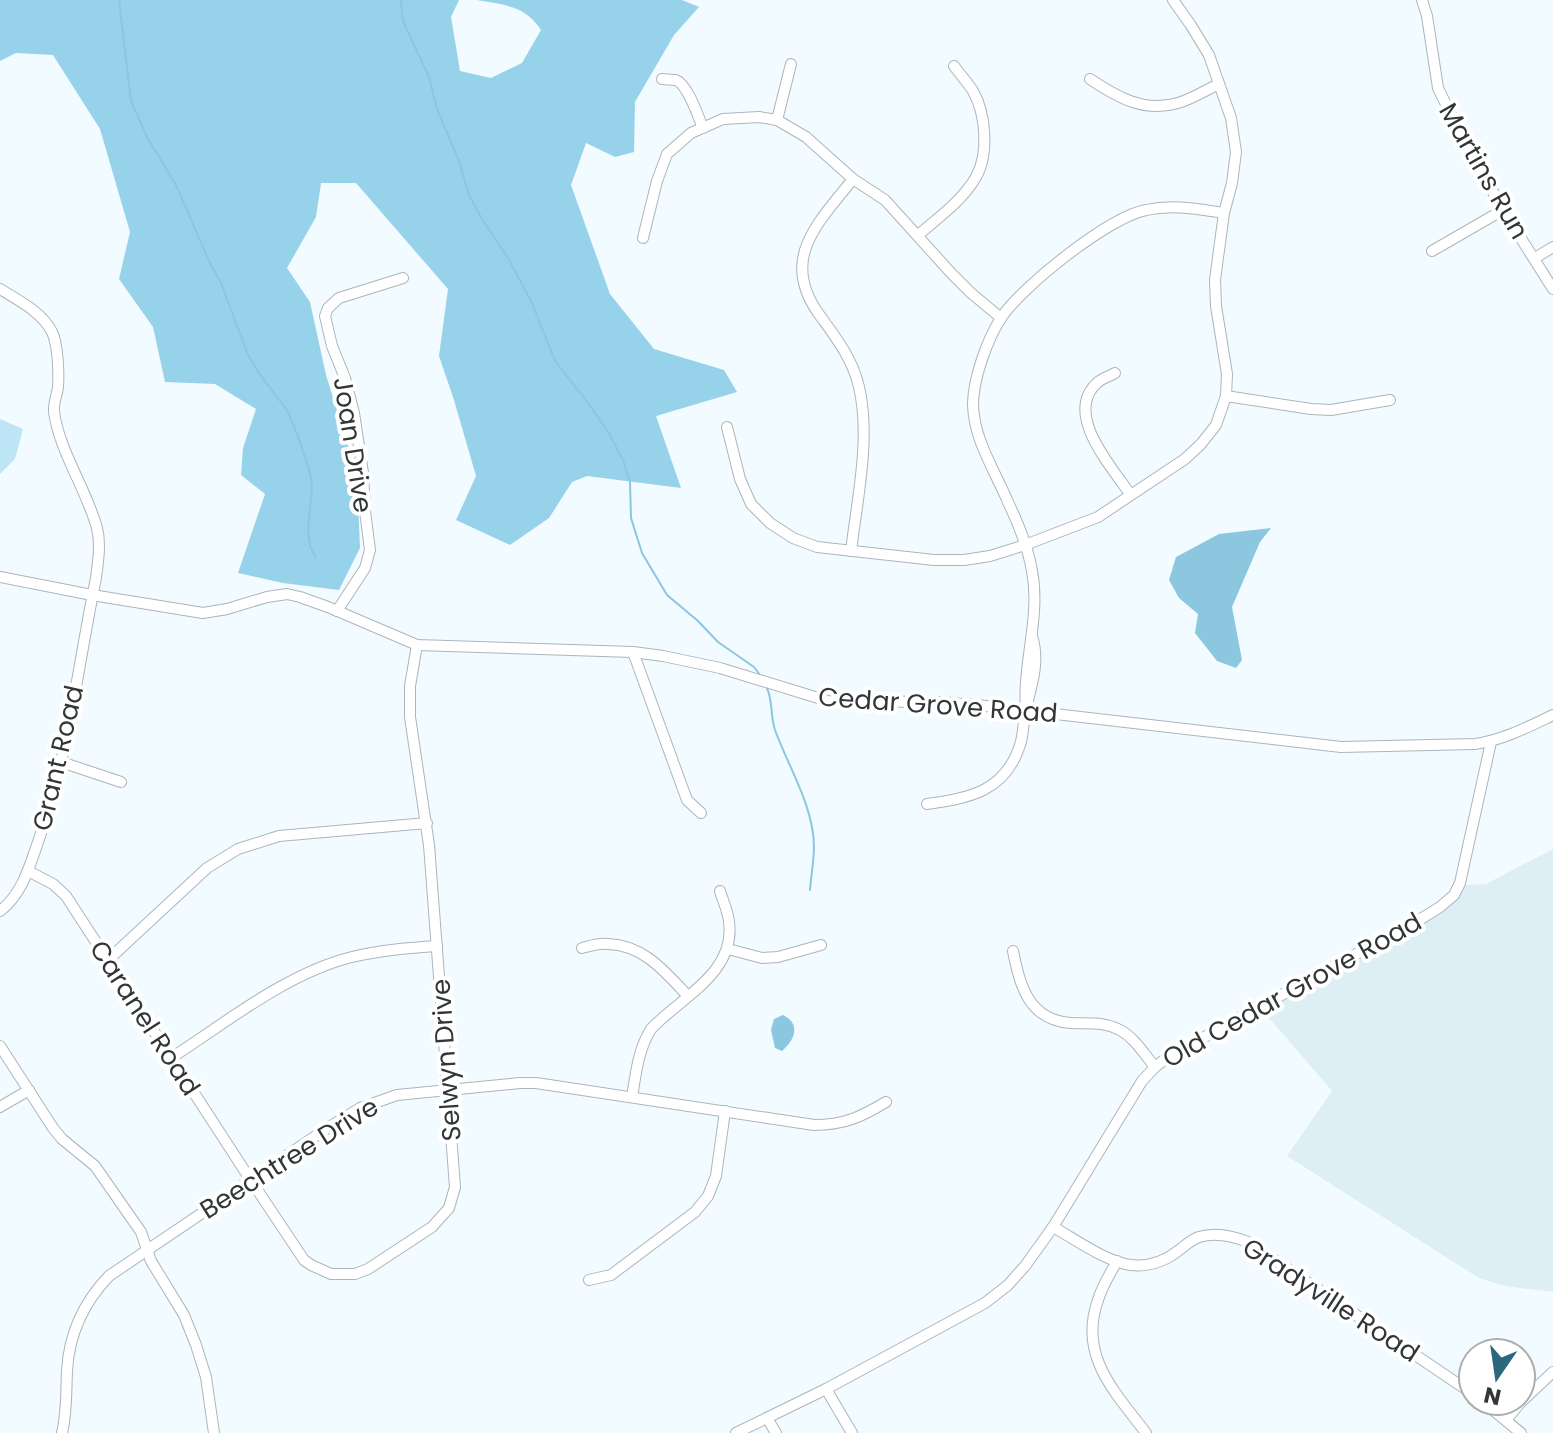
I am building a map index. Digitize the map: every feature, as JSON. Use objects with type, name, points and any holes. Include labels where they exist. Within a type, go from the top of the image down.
[{"type":"street","points":[[727,427],[740,479],[751,504],[770,523],[793,538],[817,547],[934,560],[990,556],[1098,517],[1185,459],[1201,444],[1216,425],[1226,396],[1227,374],[1215,280],[1236,152],[1231,118],[1209,55],[1173,0]]},
{"type":"street","name":"Martins Run","points":[[1422,0],[1438,88],[1503,210],[1553,289]]},
{"type":"street","points":[[777,120],[791,64]]},
{"type":"street","points":[[918,235],[961,196],[977,176],[984,156],[985,136],[974,93],[954,66]]},
{"type":"street","points":[[662,79],[675,80],[683,85],[703,128]]},
{"type":"street","points":[[1090,79],[1120,99],[1154,106],[1179,103],[1219,84]]},
{"type":"street","points":[[643,238],[667,154],[691,133],[723,119],[759,117],[777,120],[806,137],[853,179],[885,200],[971,293],[1001,318]]},
{"type":"street","points":[[851,551],[863,443],[859,388],[842,345],[815,310],[805,287],[802,266],[804,247],[815,226],[853,179]]},
{"type":"street","points":[[927,804],[974,796],[1002,777],[1016,756],[1033,688],[1037,651],[1032,633],[1035,597],[1032,571],[1009,503],[984,449],[973,404],[977,378],[1001,318],[1046,272],[1094,236],[1143,210],[1177,206],[1224,213]]},
{"type":"street","points":[[1432,251],[1503,210]]},
{"type":"street","points":[[1535,258],[1553,247]]},
{"type":"street","name":"Joan Drive","points":[[337,611],[365,568],[370,550],[354,413],[325,316],[328,308],[339,298],[403,278]]},
{"type":"street","name":"Grant Road","points":[[0,289],[26,305],[52,333],[57,355],[58,387],[53,407],[63,446],[98,531],[99,551],[54,795],[28,871],[11,902],[0,911]]},
{"type":"street","points":[[1115,373],[1099,381],[1090,391],[1084,408],[1086,424],[1094,439],[1130,494]]},
{"type":"street","points":[[1226,396],[1331,410],[1390,400]]},
{"type":"street","name":"Cedar Grove Road","points":[[0,577],[203,613],[287,594],[337,611],[417,645],[633,652],[694,661],[828,701],[938,702],[1341,747],[1491,742],[1553,715]]},
{"type":"street","name":"Selwyn Drive","points":[[250,1179],[304,1260],[331,1274],[355,1274],[368,1269],[432,1227],[449,1208],[455,1187],[449,1090],[427,823],[410,717],[410,686],[417,645]]},
{"type":"street","points":[[633,652],[687,800],[701,813]]},
{"type":"street","name":"Old Cedar Grove Road","points":[[736,1433],[826,1389],[1000,1292],[1016,1278],[1053,1227],[1142,1081],[1155,1067],[1168,1057],[1424,917],[1454,895],[1464,870],[1491,742]]},
{"type":"street","points":[[61,762],[121,782]]},
{"type":"street","points":[[108,960],[207,868],[238,849],[279,836],[427,823]]},
{"type":"street","name":"Caranel Road","points":[[28,871],[53,884],[66,896],[250,1179]]},
{"type":"street","points":[[632,1097],[640,1053],[651,1029],[715,971],[728,949],[729,923],[720,891]]},
{"type":"street","points":[[582,948],[606,943],[641,951],[688,996]]},
{"type":"street","points":[[728,949],[762,958],[778,957],[821,945]]},
{"type":"street","points":[[171,1058],[272,992],[324,966],[382,951],[437,946]]},
{"type":"street","points":[[1013,951],[1020,985],[1026,997],[1043,1013],[1059,1021],[1094,1022],[1119,1030],[1135,1042],[1155,1067]]},
{"type":"street","points":[[0,1046],[62,1139],[95,1166],[141,1232],[156,1270],[184,1315],[196,1345],[206,1377],[214,1433]]},
{"type":"street","name":"Beechtree Drive","points":[[62,1433],[67,1405],[69,1353],[78,1321],[109,1276],[360,1108],[397,1095],[536,1083],[814,1125],[851,1121],[886,1102]]},
{"type":"street","points":[[0,1107],[29,1090]]},
{"type":"street","points":[[589,1280],[611,1275],[695,1212],[708,1196],[716,1176],[725,1111]]},
{"type":"street","name":"Gradyville Road","points":[[1053,1227],[1117,1261],[1136,1266],[1168,1258],[1199,1237],[1233,1236],[1248,1242],[1457,1383]]},
{"type":"street","points":[[1117,1261],[1094,1312],[1094,1348],[1102,1374],[1146,1433]]},
{"type":"street","points":[[1506,1420],[1553,1372]]},
{"type":"street","points":[[826,1389],[852,1433]]},
{"type":"street","points":[[1502,1417],[1521,1433]]},
{"type":"street","points":[[767,1418],[776,1433]]},
{"type":"shaded area","points":[[0,0],[459,0],[451,17],[460,71],[491,78],[522,63],[541,30],[521,11],[477,0],[682,0],[699,7],[674,35],[635,102],[634,152],[615,157],[586,143],[571,185],[610,294],[654,349],[724,370],[737,392],[656,416],[681,488],[587,476],[572,482],[549,518],[510,545],[456,520],[476,476],[439,356],[448,289],[356,183],[321,183],[316,217],[287,268],[310,302],[326,375],[357,475],[360,548],[339,590],[238,573],[265,494],[241,475],[243,448],[256,409],[215,384],[165,382],[153,327],[119,279],[130,232],[100,129],[53,55],[16,53],[0,61]]},
{"type":"shaded area","points":[[0,419],[23,429],[15,459],[0,474]]},
{"type":"shaded area","points":[[1271,528],[1260,542],[1232,607],[1242,660],[1236,668],[1217,661],[1195,633],[1198,614],[1179,598],[1169,580],[1176,557],[1219,534]]},
{"type":"shaded area","points":[[1553,849],[1553,1292],[1505,1286],[1479,1278],[1287,1156],[1332,1091],[1263,1011],[1427,920],[1464,885],[1486,884]]},
{"type":"shaded area","points":[[783,1015],[792,1023],[794,1032],[782,1051],[775,1048],[771,1030],[774,1019]]},
{"type":"waterway","points":[[119,0],[131,101],[147,137],[176,185],[221,283],[248,355],[287,410],[299,439],[310,473],[312,487],[308,529],[310,546],[316,558]]},
{"type":"waterway","points":[[401,0],[403,21],[429,77],[437,109],[459,161],[469,195],[532,303],[555,361],[591,407],[623,460],[630,482],[631,518],[642,553],[667,595],[760,675]]},
{"type":"waterway","points":[[767,688],[775,730],[810,817],[814,847],[810,890]]}]
